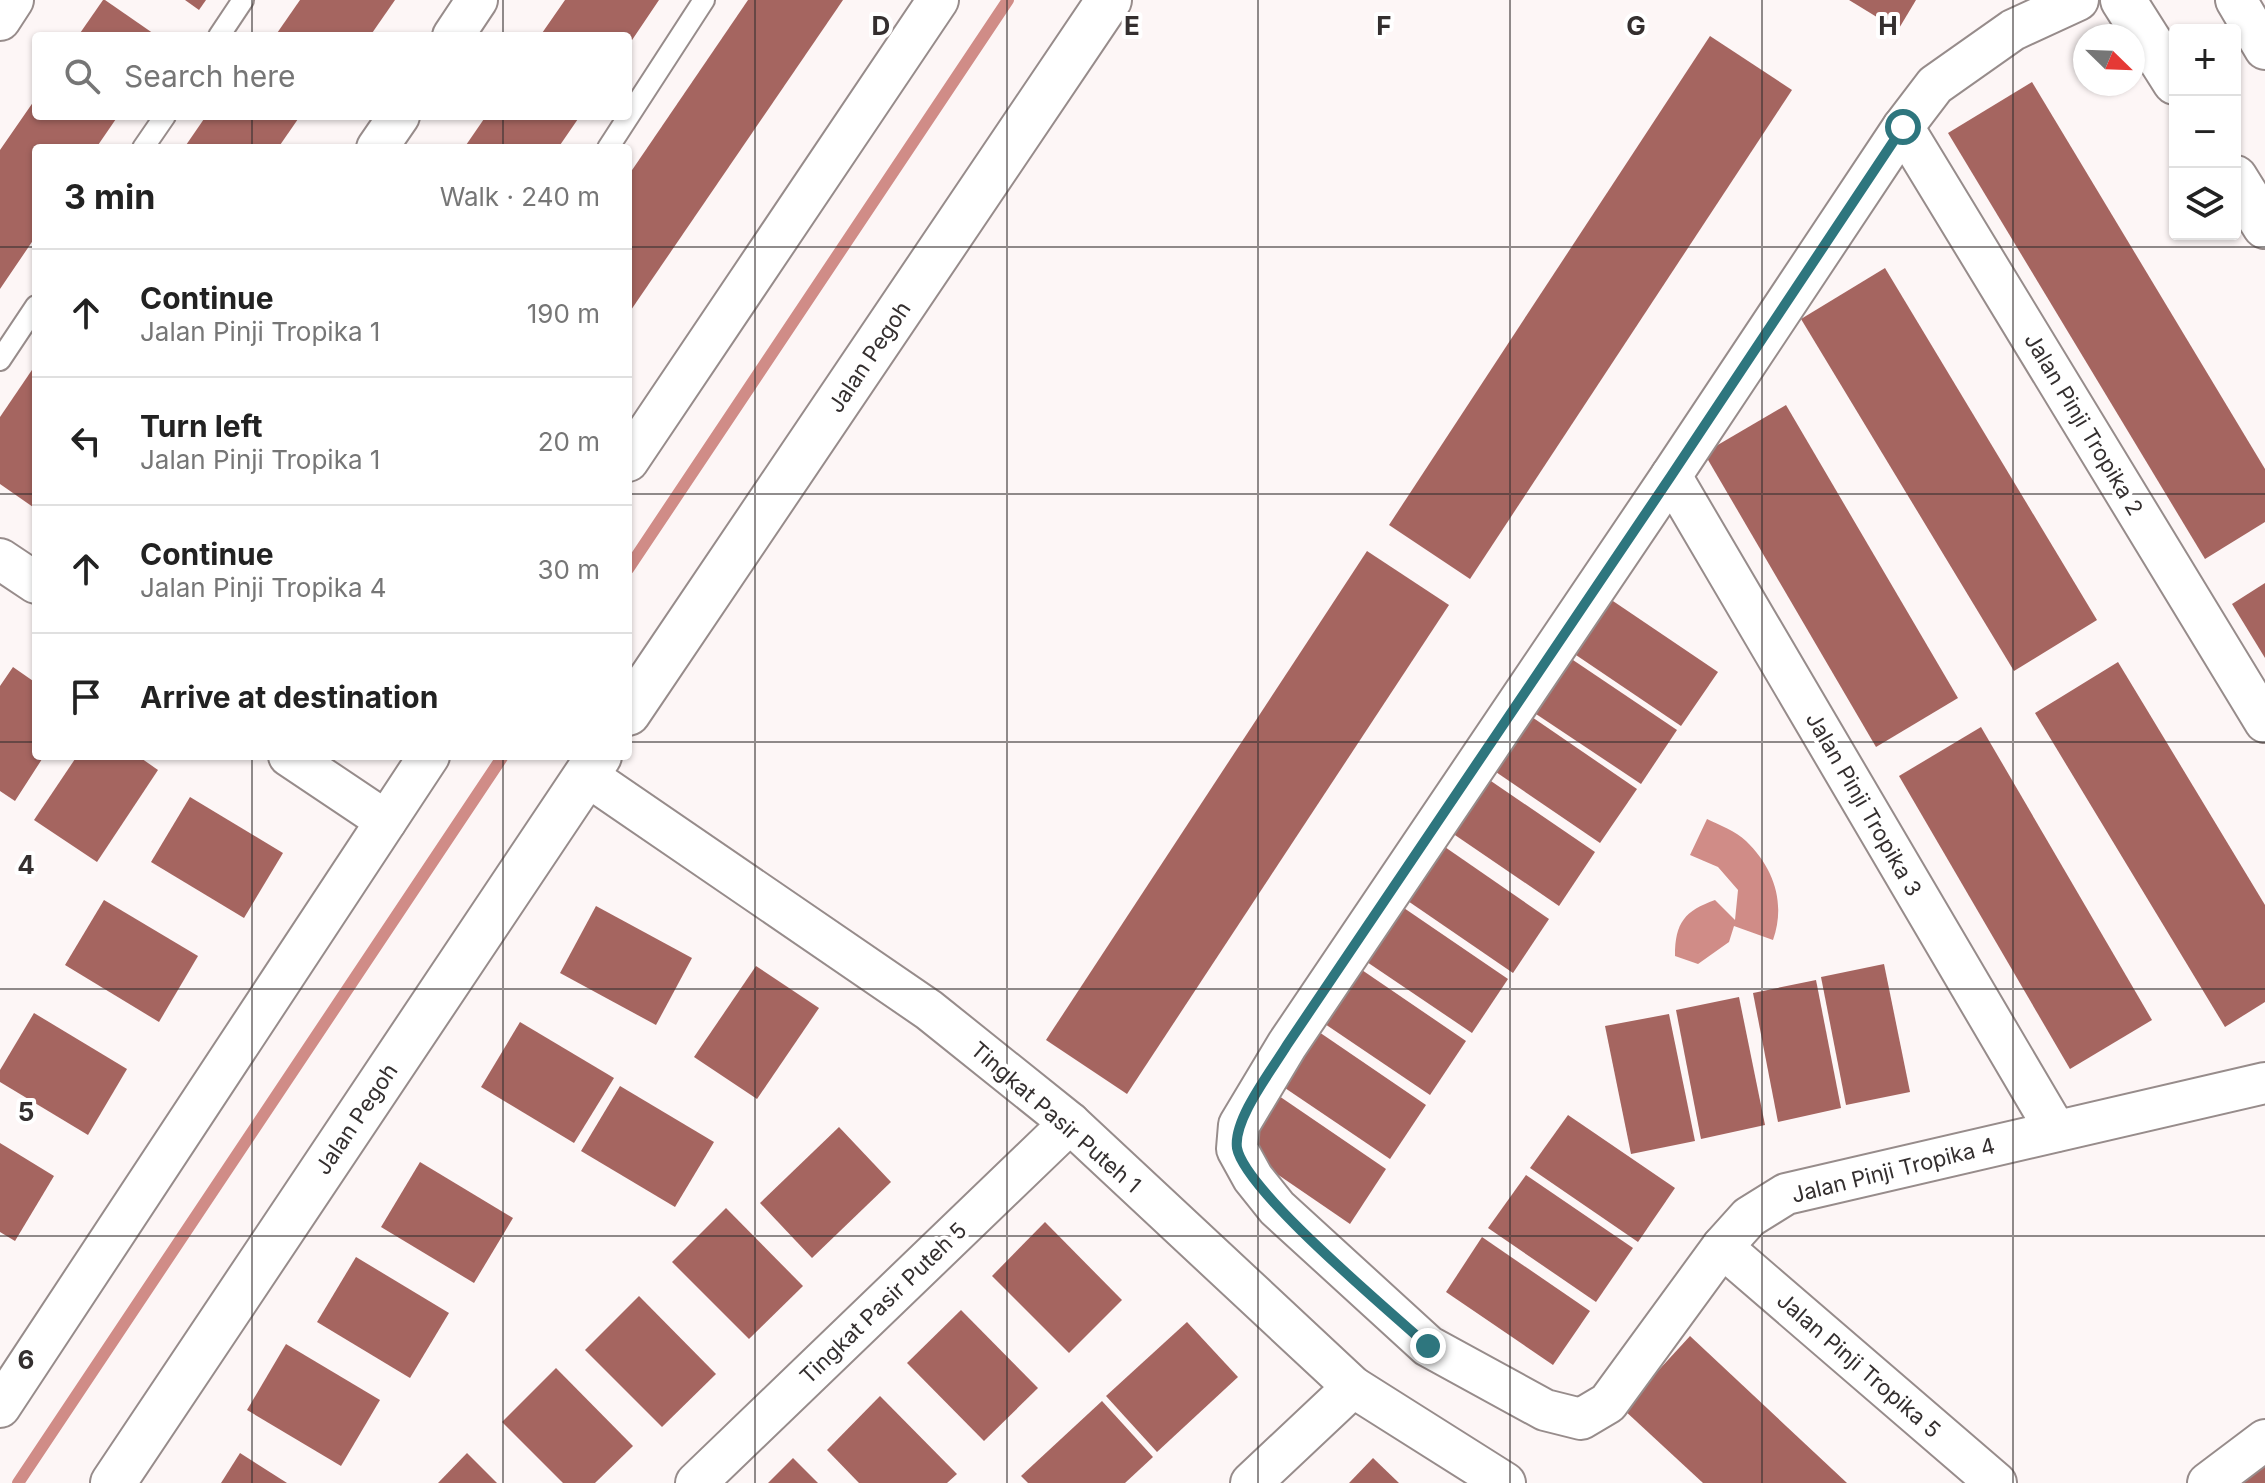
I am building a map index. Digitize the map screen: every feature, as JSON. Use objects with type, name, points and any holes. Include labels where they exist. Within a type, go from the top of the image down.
[{"type":"street","points":[[0,20],[13,0]]},
{"type":"street","points":[[456,32],[477,0]]},
{"type":"street","points":[[632,455],[938,0]]},
{"type":"street","name":"Jalan Pegoh","points":[[632,707],[1109,0]]},
{"type":"street","name":"Jalan Pinji Tropika 4","points":[[2056,1131],[1786,1194],[1749,1217],[1722,1247],[1608,1403],[1581,1419],[1545,1410],[1428,1346],[1277,1208],[1253,1178],[1237,1149],[1239,1125],[1287,1045],[1903,127],[1935,85],[2013,30],[2078,0]]},
{"type":"street","points":[[2123,0],[2169,73]]},
{"type":"street","points":[[2236,0],[2265,49]]},
{"type":"street","points":[[380,144],[396,120]]},
{"type":"street","name":"Jalan Pinji Tropika 2","points":[[1903,127],[2265,722]]},
{"type":"street","points":[[2241,188],[2265,226]]},
{"type":"street","name":"Jalan Pinji Tropika 3","points":[[1671,476],[2056,1131]]},
{"type":"street","points":[[0,559],[32,580]]},
{"type":"street","points":[[295,760],[386,821]]},
{"type":"street","points":[[0,1407],[426,760]]},
{"type":"street","name":"Jalan Pegoh","points":[[113,1483],[592,766]]},
{"type":"street","name":"Tingkat Pasir Puteh 1","points":[[592,766],[929,1010],[1070,1123],[1353,1387],[1505,1483]]},
{"type":"street","points":[[2056,1131],[2265,1083]]},
{"type":"street","name":"Tingkat Pasir Puteh 5","points":[[696,1483],[1070,1123]]},
{"type":"street","name":"Jalan Pinji Tropika 5","points":[[1722,1247],[1996,1483]]},
{"type":"street","points":[[1251,1483],[1353,1387]]},
{"type":"street","points":[[2208,1483],[2265,1440]]},
{"type":"lane","points":[[222,32],[243,0]]},
{"type":"lane","points":[[632,111],[704,0]]},
{"type":"lane","points":[[146,144],[162,120]]},
{"type":"lane","points":[[611,144],[626,120]]},
{"type":"lane","points":[[0,360],[32,312]]},
{"type":"shaded area","points":[[1707,819],[1737,834],[1756,851],[1775,887],[1778,913],[1773,940],[1734,926],[1729,942],[1698,964],[1675,956],[1680,926],[1689,914],[1715,900],[1735,920],[1738,890],[1718,867],[1690,855]]},
{"type":"building","points":[[105,0],[151,32],[81,32]]},
{"type":"building","points":[[185,0],[206,0],[199,10]]},
{"type":"building","points":[[300,0],[395,0],[373,32],[278,32]]},
{"type":"building","points":[[565,0],[659,0],[632,40],[632,32],[543,32]]},
{"type":"building","points":[[748,0],[843,0],[632,309],[632,170]]},
{"type":"building","points":[[1849,0],[1916,0],[1898,30]]},
{"type":"building","points":[[1710,36],[1792,90],[1470,579],[1389,525]]},
{"type":"building","points":[[2032,82],[2265,469],[2265,522],[2205,559],[1948,133]]},
{"type":"building","points":[[32,104],[32,120],[115,120],[99,144],[32,144],[32,242],[0,289],[0,150]]},
{"type":"building","points":[[203,120],[297,120],[281,144],[187,144]]},
{"type":"building","points":[[483,120],[577,120],[561,144],[467,144]]},
{"type":"building","points":[[1885,268],[2097,620],[2014,671],[1801,319]]},
{"type":"building","points":[[32,370],[32,506],[0,484],[0,417]]},
{"type":"building","points":[[1786,405],[1958,698],[1876,747],[1704,453]]},
{"type":"building","points":[[1367,551],[1449,605],[1127,1094],[1046,1040]]},
{"type":"building","points":[[2265,583],[2265,658],[2232,604]]},
{"type":"building","points":[[1610,599],[1718,672],[1681,726],[1573,653]]},
{"type":"building","points":[[1570,658],[1677,730],[1641,784],[1533,712]]},
{"type":"building","points":[[2118,662],[2265,905],[2265,1002],[2225,1027],[2035,713]]},
{"type":"building","points":[[13,667],[32,680],[32,760],[41,760],[15,801],[0,791],[0,686]]},
{"type":"building","points":[[1529,715],[1637,789],[1600,843],[1493,770]]},
{"type":"building","points":[[1981,727],[2152,1020],[2070,1069],[1899,776]]},
{"type":"building","points":[[74,760],[144,760],[158,770],[97,862],[34,820]]},
{"type":"building","points":[[1488,779],[1595,852],[1559,906],[1452,833]]},
{"type":"building","points":[[190,797],[283,853],[244,918],[151,862]]},
{"type":"building","points":[[1442,845],[1549,919],[1513,973],[1405,899]]},
{"type":"building","points":[[104,900],[198,956],[159,1022],[65,965]]},
{"type":"building","points":[[596,906],[692,958],[656,1025],[560,973]]},
{"type":"building","points":[[1401,906],[1508,979],[1472,1033],[1364,960]]},
{"type":"building","points":[[1884,964],[1910,1092],[1846,1105],[1821,977]]},
{"type":"building","points":[[756,966],[819,1008],[757,1099],[694,1057]]},
{"type":"building","points":[[1359,968],[1466,1041],[1430,1095],[1322,1022]]},
{"type":"building","points":[[1816,980],[1841,1108],[1778,1122],[1753,993]]},
{"type":"building","points":[[1739,997],[1765,1125],[1701,1139],[1676,1010]]},
{"type":"building","points":[[34,1013],[127,1069],[88,1135],[0,1082],[0,1070]]},
{"type":"building","points":[[1669,1014],[1695,1141],[1631,1154],[1605,1026]]},
{"type":"building","points":[[520,1022],[614,1078],[574,1143],[481,1087]]},
{"type":"building","points":[[1319,1032],[1426,1105],[1390,1159],[1282,1086]]},
{"type":"building","points":[[620,1086],[714,1142],[675,1207],[581,1151]]},
{"type":"building","points":[[1279,1096],[1386,1169],[1350,1224],[1242,1150]]},
{"type":"building","points":[[1568,1115],[1675,1188],[1638,1242],[1530,1168]]},
{"type":"building","points":[[839,1127],[891,1182],[812,1258],[760,1203]]},
{"type":"building","points":[[0,1143],[54,1176],[15,1241],[0,1232]]},
{"type":"building","points":[[420,1162],[513,1218],[474,1283],[381,1227]]},
{"type":"building","points":[[1526,1175],[1633,1248],[1596,1302],[1488,1228]]},
{"type":"building","points":[[726,1208],[803,1286],[749,1339],[672,1262]]},
{"type":"building","points":[[1045,1222],[1122,1300],[1069,1353],[992,1276]]},
{"type":"building","points":[[1482,1237],[1590,1311],[1553,1365],[1446,1292]]},
{"type":"building","points":[[356,1257],[449,1313],[410,1378],[317,1322]]},
{"type":"building","points":[[639,1296],[716,1374],[662,1427],[585,1350]]},
{"type":"building","points":[[961,1310],[1038,1388],[984,1441],[907,1363]]},
{"type":"building","points":[[1187,1322],[1238,1377],[1157,1452],[1106,1396]]},
{"type":"building","points":[[1690,1336],[1847,1483],[1703,1483],[1623,1409]]},
{"type":"building","points":[[286,1344],[380,1400],[341,1466],[247,1410]]},
{"type":"building","points":[[556,1368],[633,1446],[595,1483],[563,1483],[502,1422]]},
{"type":"building","points":[[880,1396],[957,1474],[947,1483],[859,1483],[827,1450]]},
{"type":"building","points":[[1102,1401],[1153,1457],[1125,1483],[1028,1483],[1021,1476]]},
{"type":"building","points":[[240,1453],[287,1483],[221,1483]]},
{"type":"building","points":[[467,1453],[497,1483],[438,1483]]},
{"type":"building","points":[[793,1458],[818,1483],[768,1483]]},
{"type":"building","points":[[1373,1458],[1399,1483],[1349,1483]]},
{"type":"building","points":[[2265,1464],[2265,1483],[2240,1483]]},
{"type":"waterway","points":[[632,563],[1008,0]]},
{"type":"waterway","points":[[18,1483],[500,760]]},
{"type":"route","points":[[1428,1346],[1277,1208],[1253,1178],[1237,1149],[1239,1125],[1287,1045],[1903,127]]}]
